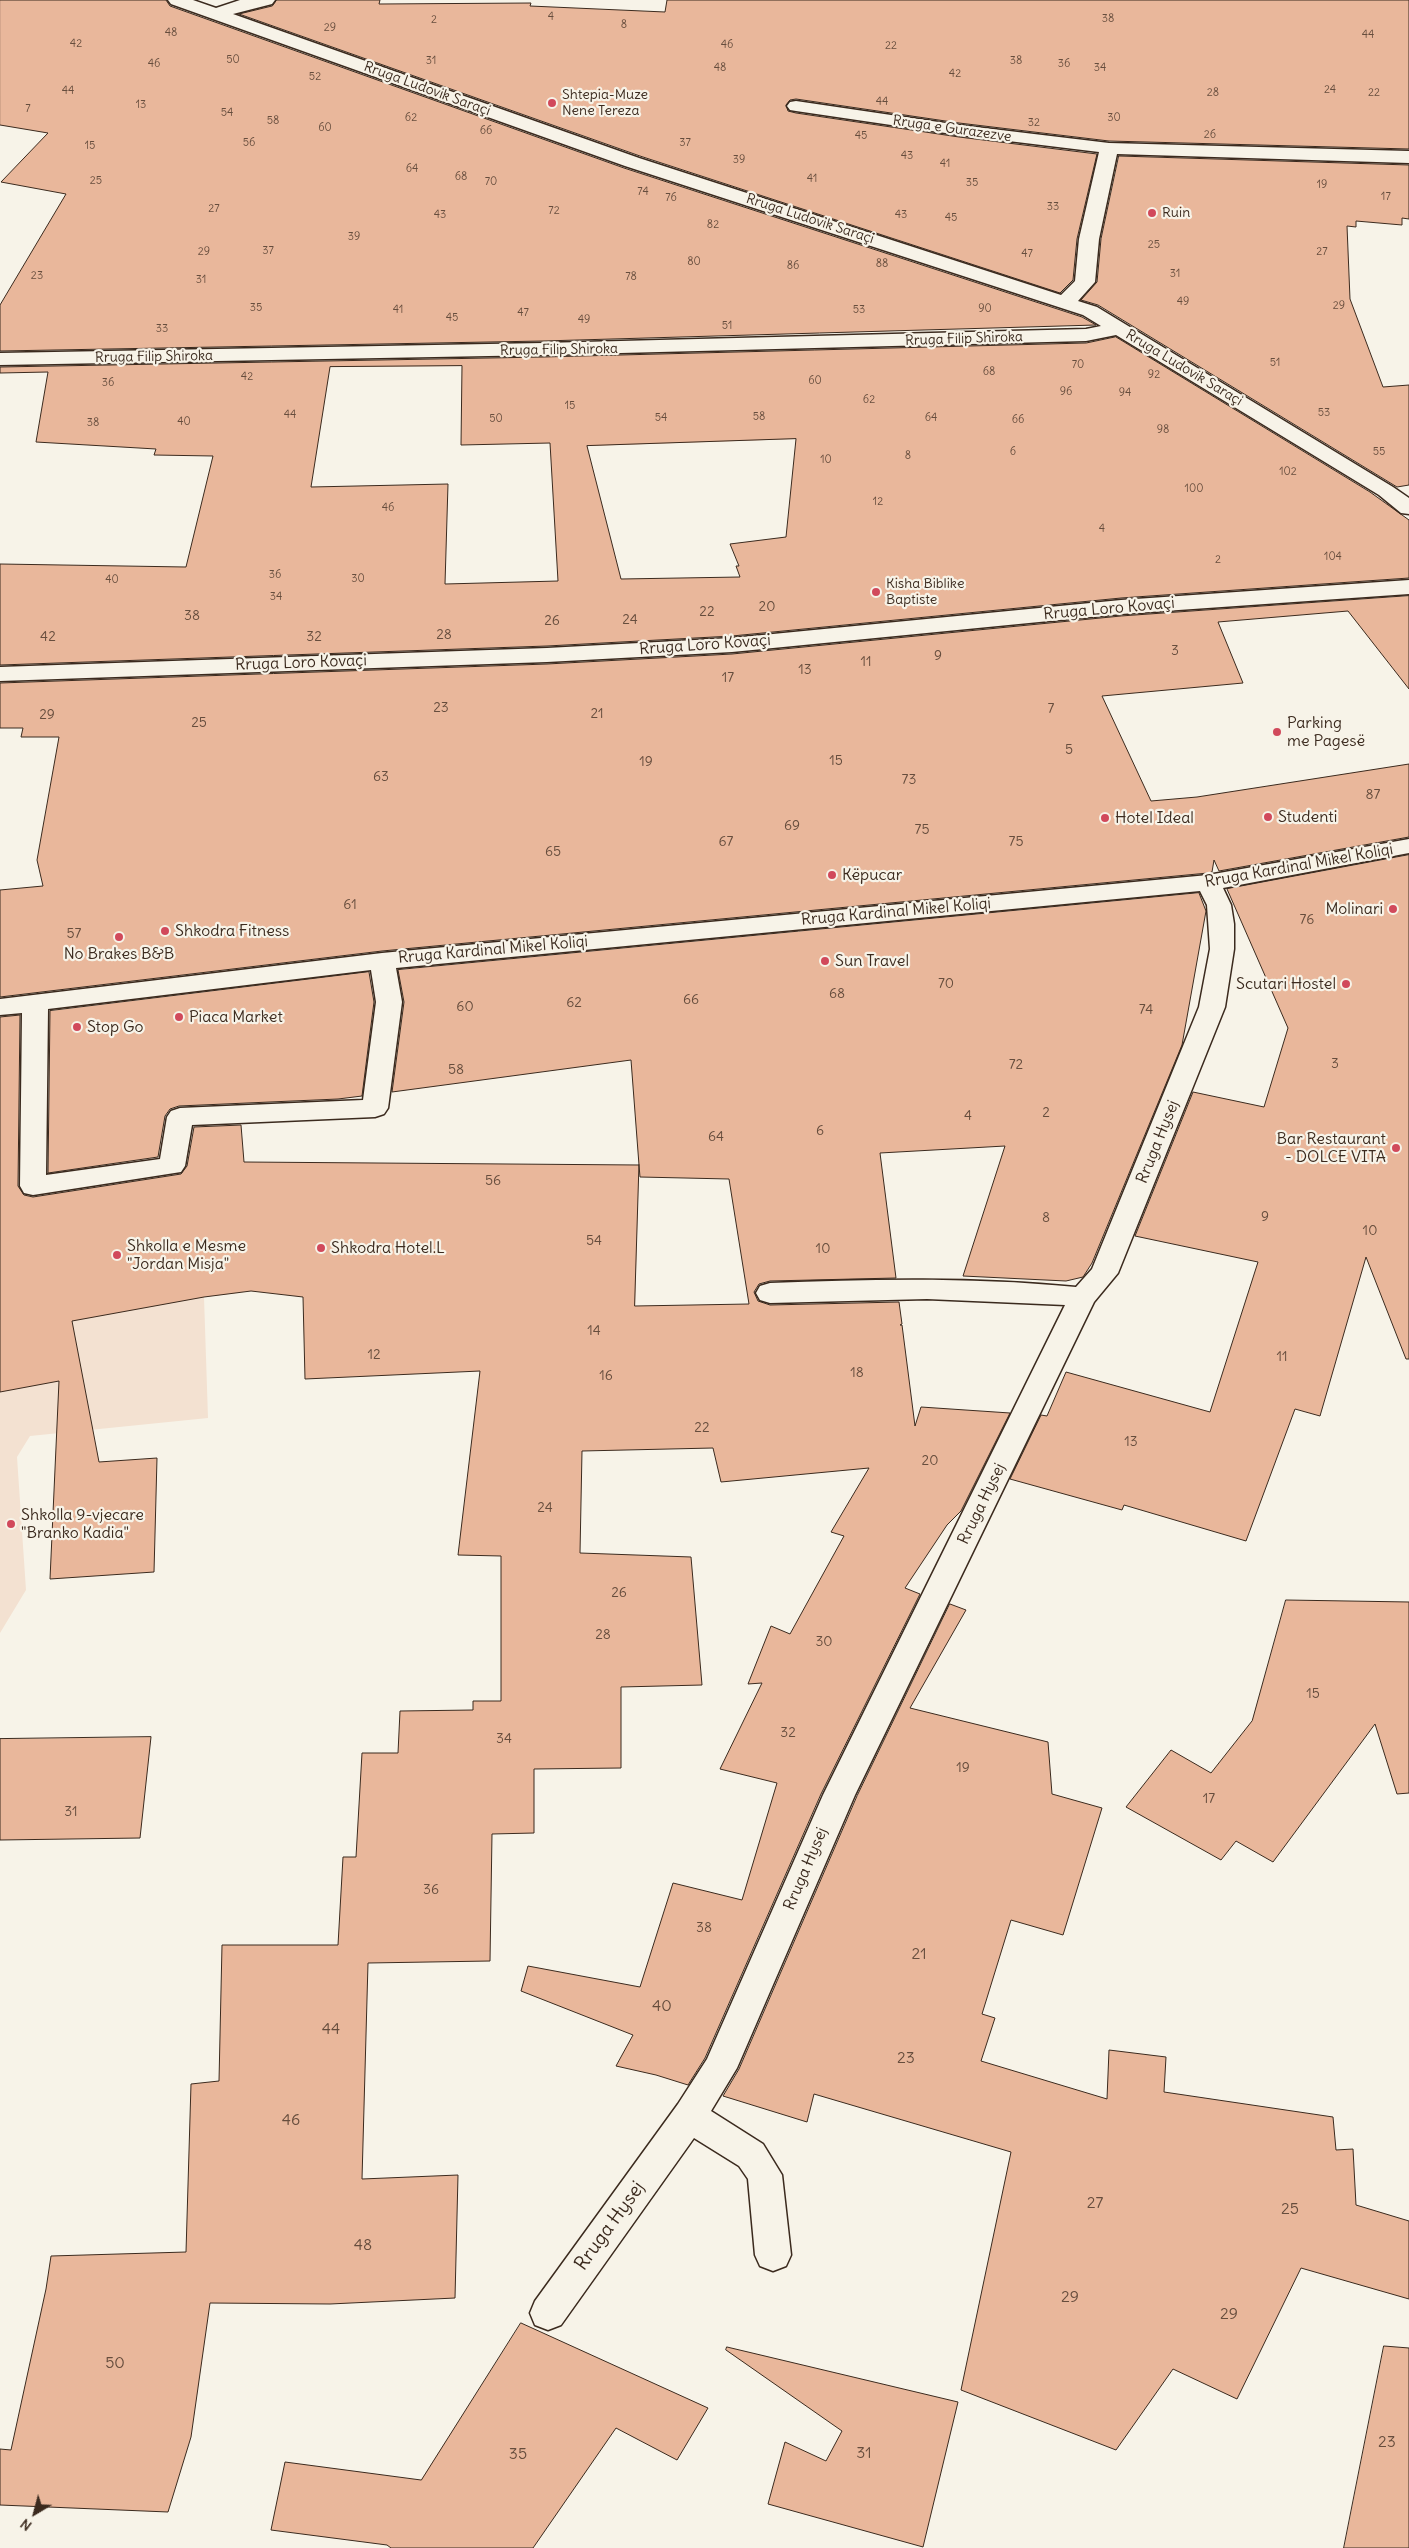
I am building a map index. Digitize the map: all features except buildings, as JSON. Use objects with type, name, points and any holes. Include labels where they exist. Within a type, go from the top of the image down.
[{"type":"street","name":"Rruga Ludovik Saraçi","points":[[177,0],[632,162],[1090,310],[1386,491],[1409,508]]},
{"type":"street","points":[[216,14],[245,4],[266,0]]},
{"type":"street","name":"Rruga e Gurazezve","points":[[796,106],[959,130],[1108,148],[1409,157]]},
{"type":"street","points":[[1066,302],[1085,282],[1089,239],[1108,148]]},
{"type":"street","name":"Rruga Filip Shiroka","points":[[0,359],[437,354],[1086,335],[1118,328]]},
{"type":"street","name":"Rruga Loro Kovaçi","points":[[0,674],[547,655],[722,645],[1121,607],[1409,587]]},
{"type":"street","name":"Rruga Kardinal Mikel Koliqi","points":[[0,1007],[382,961],[1208,883],[1409,846]]},
{"type":"street","name":"Rruga Hysej","points":[[548,2313],[690,2115],[720,2068],[839,1794],[1084,1296],[1104,1274],[1212,1007],[1222,949],[1222,924],[1219,905],[1208,883]]},
{"type":"street","name":"Rruga Kardinal Mikel Koliqi","points":[[35,1002],[33,1186],[172,1166],[180,1117],[375,1108],[389,1002],[382,961]]},
{"type":"street","points":[[770,1293],[935,1290],[1034,1291],[1084,1296]]},
{"type":"street","points":[[690,2115],[718,2136],[751,2155],[765,2175],[773,2255]]},
{"type":"shaded area","points":[[0,1195],[227,1218],[240,1293],[204,1297],[208,1418],[30,1436],[17,1457],[26,1590],[0,1633]]},
{"type":"place","name":"Shtepia-Muze Nene Tereza","points":[[552,103]]},
{"type":"place","name":"Ruin","points":[[1152,213]]},
{"type":"place","name":"Kisha Biblike Baptiste","points":[[876,592]]},
{"type":"place","name":"Parking me Pagesë","points":[[1277,732]]},
{"type":"place","name":"Studenti","points":[[1268,817]]},
{"type":"place","name":"Hotel Ideal","points":[[1105,818]]},
{"type":"place","name":"Këpucar","points":[[832,875]]},
{"type":"place","name":"Molinari","points":[[1393,909]]},
{"type":"place","name":"Shkodra Fitness","points":[[165,931]]},
{"type":"place","name":"No Brakes B&B","points":[[119,937]]},
{"type":"place","name":"Sun Travel","points":[[825,961]]},
{"type":"place","name":"Scutari Hostel","points":[[1346,984]]},
{"type":"place","name":"Piaca Market","points":[[179,1017]]},
{"type":"place","name":"Stop Go","points":[[77,1027]]},
{"type":"place","name":"Bar Restaurant - DOLCE VITA","points":[[1396,1148]]},
{"type":"place","name":"Shkodra Hotel.L","points":[[321,1248]]},
{"type":"place","name":"Shkolla e Mesme \"Jordan Misja\"","points":[[117,1255]]},
{"type":"place","name":"Shkolla 9-vjecare \"Branko Kadia\"","points":[[11,1524]]}]
